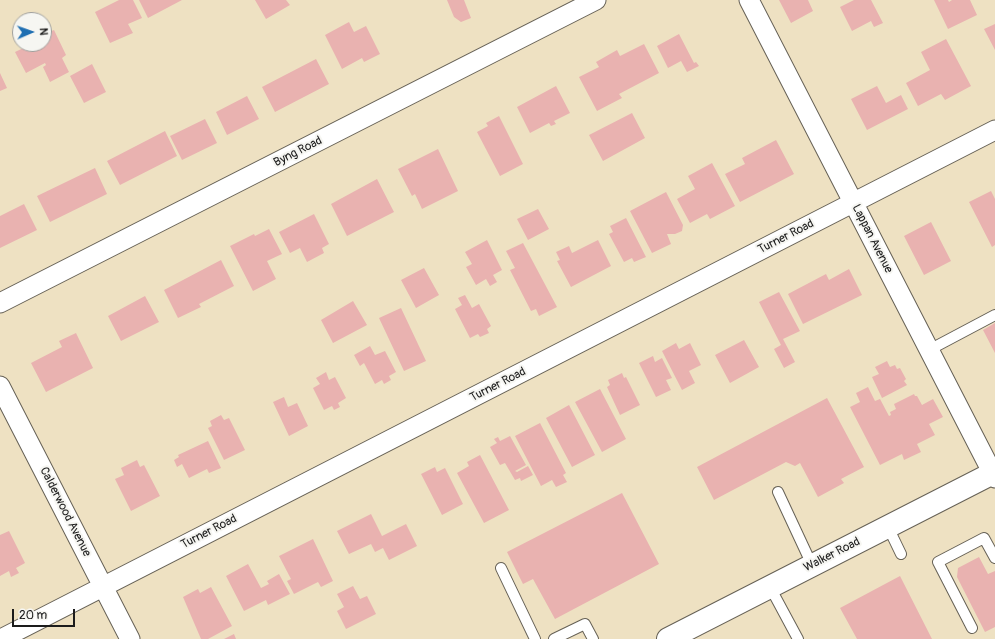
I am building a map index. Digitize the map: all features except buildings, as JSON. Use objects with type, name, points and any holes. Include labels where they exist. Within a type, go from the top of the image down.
[{"type":"main road","name":"Walker Road","points":[[668,639],[770,586],[994,474]]},
{"type":"street","name":"Byng Road","points":[[0,303],[596,0]]},
{"type":"street","name":"Lappan Avenue","points":[[749,0],[994,474]]},
{"type":"street","name":"Turner Road","points":[[1,639],[995,130]]},
{"type":"street","name":"Calderwood Avenue","points":[[0,386],[130,639]]},
{"type":"lane","points":[[929,350],[995,315]]},
{"type":"lane","points":[[778,492],[812,565]]},
{"type":"lane","points":[[888,527],[901,554]]},
{"type":"lane","points":[[972,628],[938,562],[984,538],[995,558]]},
{"type":"lane","points":[[501,568],[535,639]]},
{"type":"lane","points":[[770,586],[798,639]]},
{"type":"lane","points":[[554,639],[585,624],[593,639]]}]
